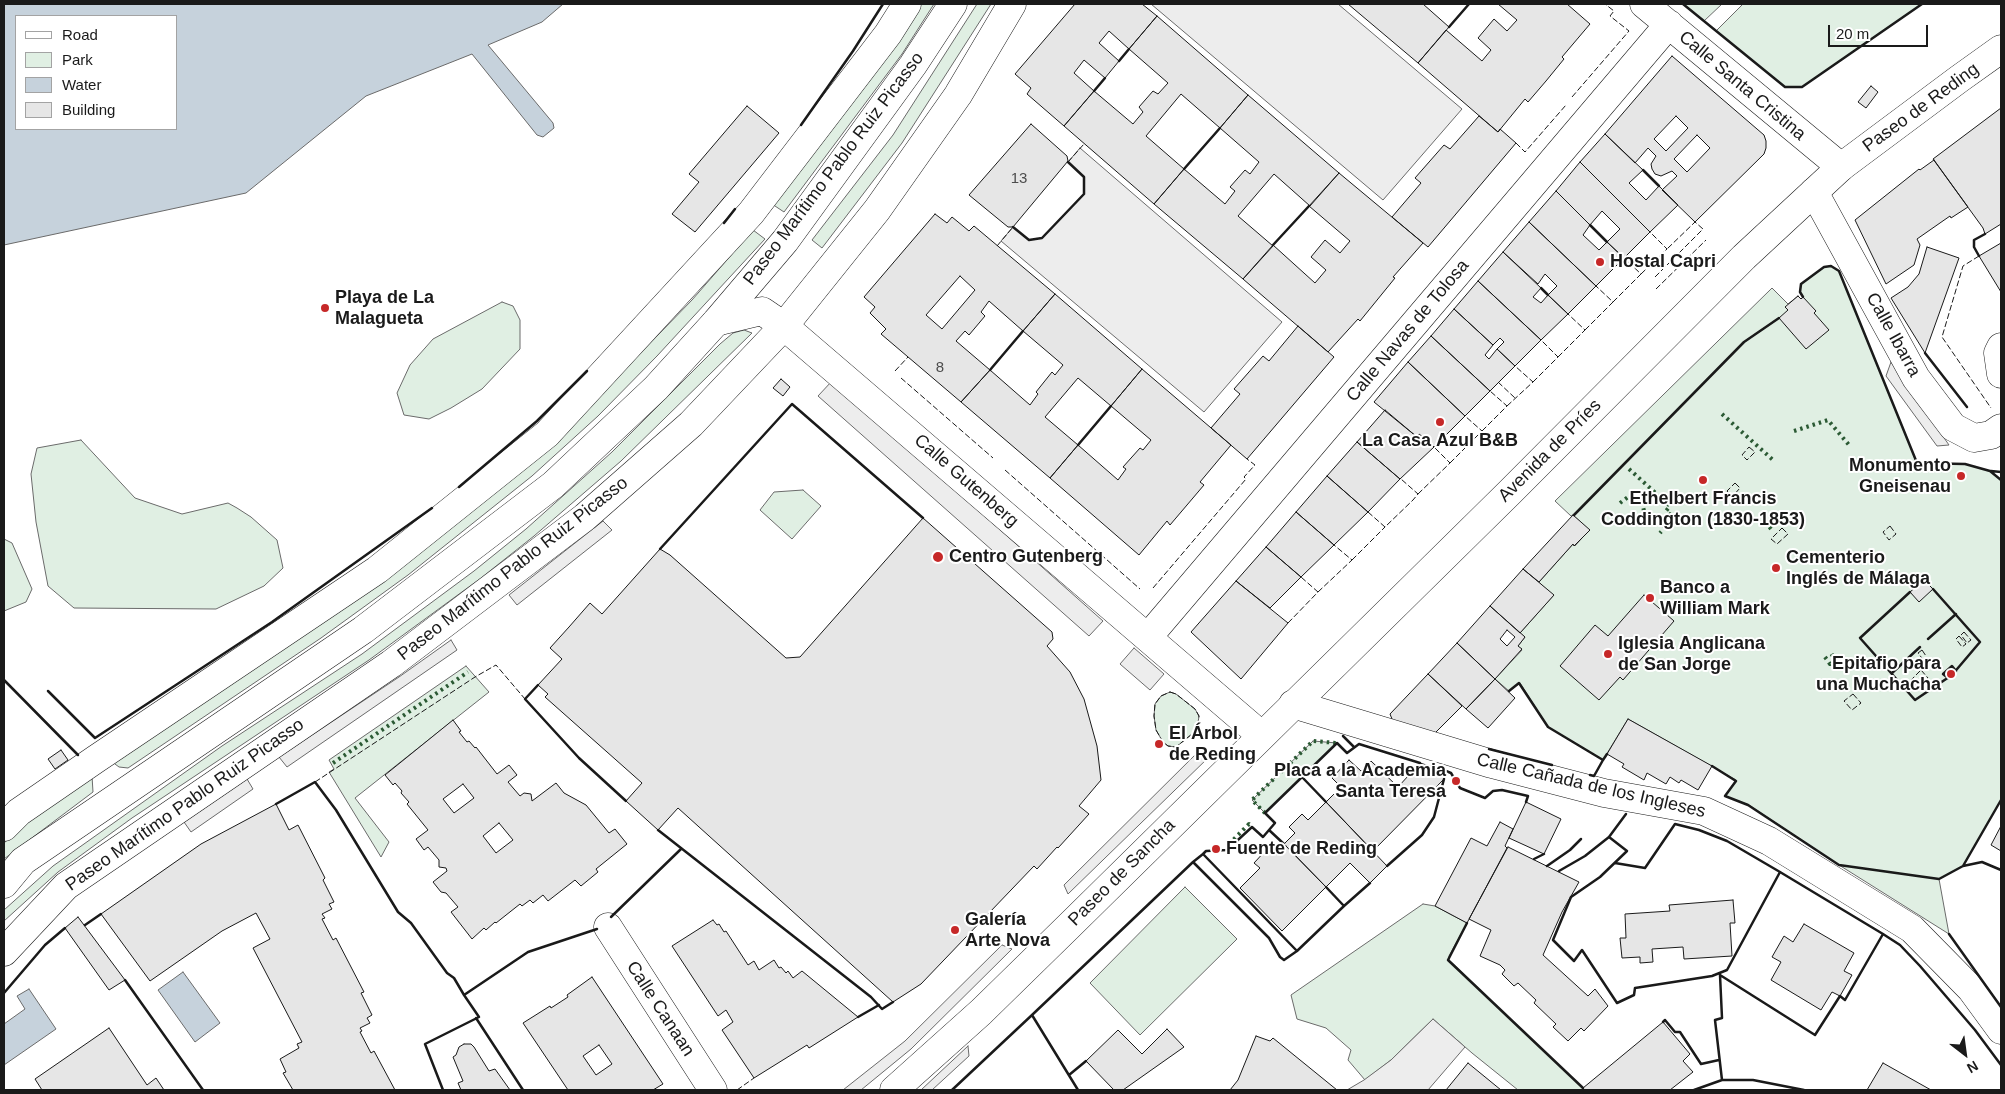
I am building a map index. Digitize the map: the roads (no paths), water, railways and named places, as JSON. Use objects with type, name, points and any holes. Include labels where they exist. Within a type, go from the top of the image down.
[{"type":"street","points":[[4,827],[19,812],[96,758],[377,570],[547,434],[751,213],[888,34],[906,4]]},
{"type":"street","name":"Paseo Marítimo Pablo Ruiz Picasso","points":[[4,884],[23,861],[363,630],[553,485],[656,388],[716,322],[785,241],[913,65],[953,4]]},
{"type":"street","name":"Paseo Marítimo Pablo Ruiz Picasso","points":[[4,952],[66,886],[391,664],[585,517],[691,424],[784,326],[877,210],[958,96],[1012,4]]},
{"type":"street","name":"Calle Santa Cristina","points":[[1644,4],[1840,167]]},
{"type":"street","name":"Calle Navas de Tolosa","points":[[1148,637],[1669,24]]},
{"type":"street","name":"Paseo de Reding","points":[[1840,167],[2001,49]]},
{"type":"street","name":"Avenida de Príes","points":[[1261,736],[1510,492],[1744,257],[1840,167]]},
{"type":"street","name":"Calle Ibarra","points":[[1814,192],[1916,378],[1953,427],[1974,438],[1991,435],[2001,428]]},
{"type":"street","name":"Calle Gutenberg","points":[[716,322],[762,311],[784,326],[1261,736]]},
{"type":"street","points":[[2001,347],[1998,352],[2001,374]]},
{"type":"street","name":"Calle Cañada de los Ingleses","points":[[1293,704],[1501,767],[1604,793],[1704,811],[1769,841],[1912,929],[1971,989],[2001,1030]]},
{"type":"street","name":"Paseo de Sancha","points":[[894,1090],[981,1012],[1261,736]]},
{"type":"street","name":"Calle Canaan","points":[[608,927],[713,1090]]},
{"type":"water","points":[[4,4],[563,4],[542,22],[488,45],[553,123],[554,128],[543,137],[537,135],[472,54],[366,96],[246,193],[4,245]]},
{"type":"water","points":[[183,972],[220,1023],[195,1042],[158,990]]},
{"type":"water","points":[[29,989],[56,1029],[4,1065],[4,1024],[25,1009],[17,996]]},
{"type":"place","name":"Hostal Capri","points":[[1600,262]]},
{"type":"place","name":"Playa de La Malagueta","points":[[325,308]]},
{"type":"place","name":"La Casa Azul B&B","points":[[1440,422]]},
{"type":"place","name":"Monumento Gneisenau","points":[[1961,476]]},
{"type":"place","name":"Ethelbert Francis Coddington (1830-1853)","points":[[1703,480]]},
{"type":"place","name":"Centro Gutenberg","points":[[938,557]]},
{"type":"place","name":"Cementerio Inglés de Málaga","points":[[1776,568]]},
{"type":"place","name":"Banco a William Mark","points":[[1650,598]]},
{"type":"place","name":"Iglesia Anglicana de San Jorge","points":[[1608,654]]},
{"type":"place","name":"Epitafio para una Muchacha","points":[[1951,674]]},
{"type":"place","name":"El Árbol de Reding","points":[[1159,744]]},
{"type":"place","name":"Placa a la Academia Santa Teresa","points":[[1456,781]]},
{"type":"place","name":"Fuente de Reding","points":[[1216,849]]},
{"type":"place","name":"Galería Arte Nova","points":[[955,930]]}]
